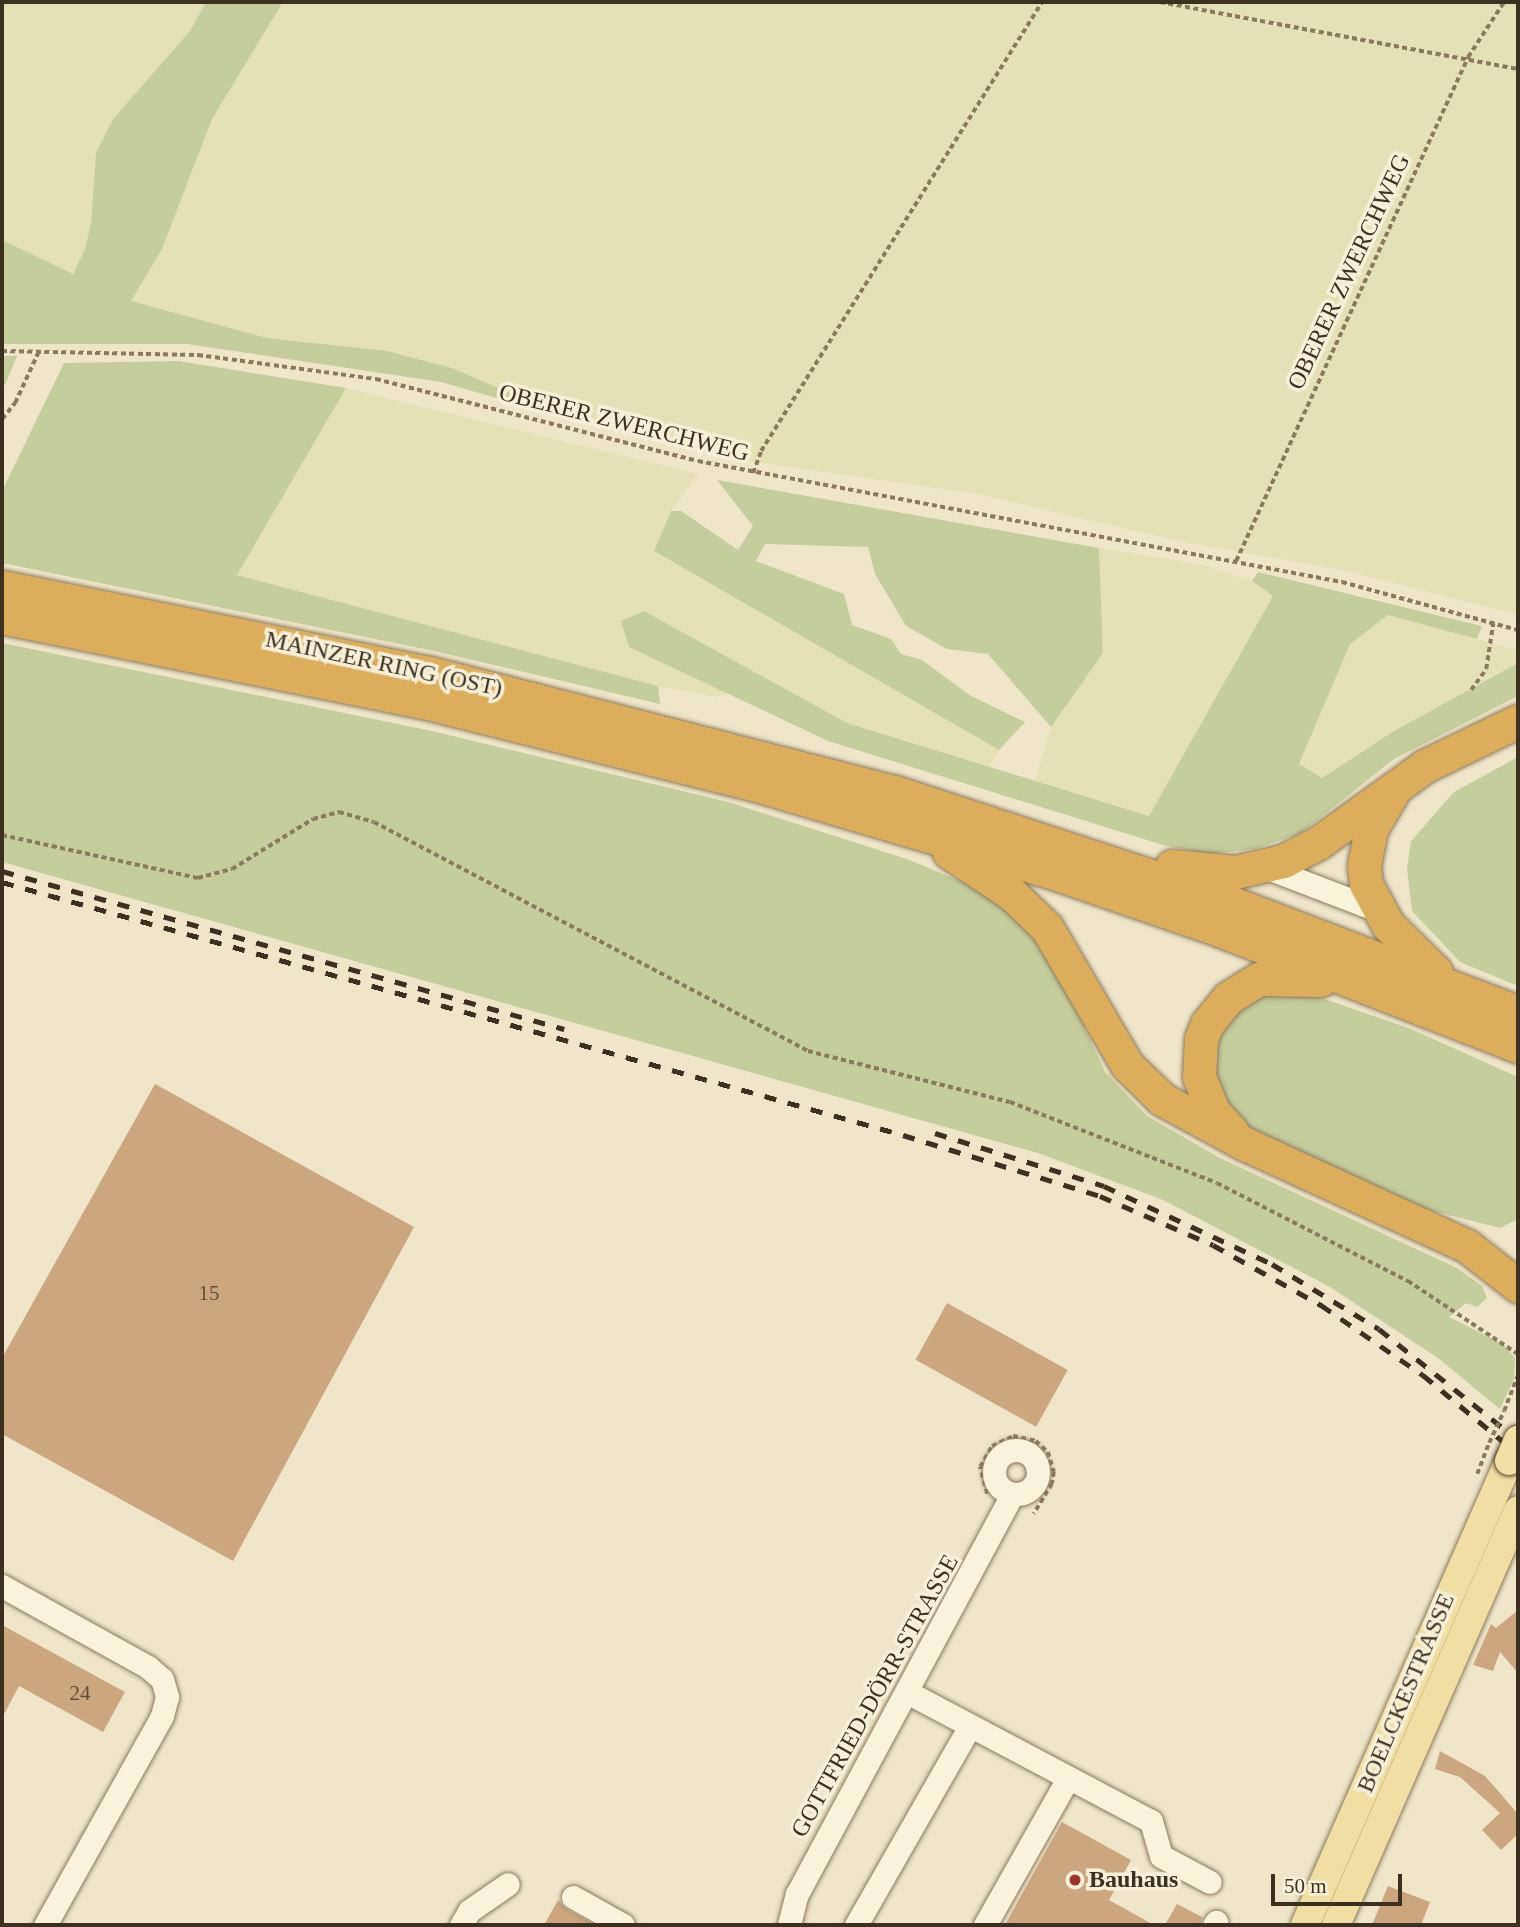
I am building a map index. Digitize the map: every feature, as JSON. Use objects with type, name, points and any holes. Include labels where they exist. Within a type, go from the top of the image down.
[{"type":"highway","name":"MAINZER RING (OST)","points":[[2,587],[430,673],[762,755],[1053,842]]},
{"type":"highway","name":"MAINZER RING (OST)","points":[[2,617],[424,702],[592,742],[888,822]]},
{"type":"highway","points":[[1053,842],[1200,871],[1265,867],[1318,843],[1402,781],[1518,721]]},
{"type":"highway","points":[[1402,781],[1377,814],[1366,846],[1366,884],[1377,910],[1402,942],[1448,983]]},
{"type":"highway","points":[[888,822],[1220,930],[1415,1003],[1518,1046]]},
{"type":"highway","points":[[888,822],[940,846],[1012,894],[1063,950],[1113,1044],[1143,1083],[1184,1114],[1468,1246],[1518,1286]]},
{"type":"highway","points":[[1053,842],[1448,983],[1518,1012]]},
{"type":"highway","points":[[1245,1144],[1213,1111],[1199,1077],[1201,1039],[1228,998],[1259,979],[1297,976],[1415,1003]]},
{"type":"highway","points":[[1468,1246],[1518,1250]]},
{"type":"main road","name":"BOELCKESTRASSE","points":[[1305,1925],[1505,1448]]},
{"type":"main road","name":"BOELCKESTRASSE","points":[[1336,1925],[1518,1510]]},
{"type":"street","points":[[1265,867],[1377,910]]},
{"type":"street","name":"GOTTFRIED-DÖRR-STRASSE","points":[[789,1925],[797,1894],[1012,1494]]},
{"type":"street","points":[[2,1586],[148,1667],[162,1679],[167,1697],[162,1716],[45,1925]]},
{"type":"street","points":[[907,1692],[1151,1821],[1161,1856],[1210,1882]]},
{"type":"street","points":[[856,1925],[970,1726]]},
{"type":"street","points":[[985,1925],[1068,1778]]},
{"type":"street","points":[[461,1925],[469,1911],[508,1884]]},
{"type":"street","points":[[573,1897],[623,1925]]},
{"type":"path","points":[[753,473],[761,451],[1042,2]]},
{"type":"path","points":[[1160,2],[1468,57],[1518,69]]},
{"type":"path","name":"OBERER ZWERCHWEG","points":[[1236,561],[1468,57],[1504,2]]},
{"type":"path","name":"OBERER ZWERCHWEG","points":[[2,351],[198,355],[376,379],[753,473],[1342,582],[1518,630]]},
{"type":"path","points":[[2,419],[15,403],[38,353]]},
{"type":"path","points":[[1471,690],[1486,669],[1493,624]]},
{"type":"path","points":[[2,835],[198,878],[232,869],[313,819],[339,812],[374,822],[808,1051],[1010,1102],[1131,1154],[1217,1183],[1408,1281],[1518,1354]]},
{"type":"path","points":[[1505,1448],[1504,1411],[1518,1374]]},
{"type":"path","points":[[987,1494],[981,1467],[992,1446],[1013,1436],[1036,1441],[1048,1452],[1054,1472],[1052,1484],[1034,1514]]},
{"type":"shaded area","points":[[2,2],[206,2],[190,31],[113,119],[96,153],[91,224],[85,249],[72,274],[2,240]]},
{"type":"shaded area","points":[[283,2],[1518,2],[1518,615],[1342,570],[1182,542],[978,494],[719,457],[567,418],[387,351],[267,338],[131,301],[162,249],[212,119]]},
{"type":"shaded area","points":[[346,388],[698,474],[671,511],[654,551],[999,750],[990,767],[847,723],[644,611],[629,646],[727,693],[717,697],[658,686],[236,575]]},
{"type":"shaded area","points":[[1099,548],[1204,565],[1252,581],[1273,595],[1150,816],[1035,781],[1051,727],[1103,653]]},
{"type":"shaded area","points":[[1388,615],[1518,650],[1518,663],[1394,731],[1322,778],[1299,765],[1350,644]]},
{"type":"green space","points":[[206,2],[283,2],[212,119],[162,249],[131,301],[267,338],[387,351],[452,368],[567,418],[441,382],[187,344],[2,344],[2,240],[73,274],[85,249],[91,224],[96,153],[113,119],[190,31]]},
{"type":"green space","points":[[2,356],[17,356],[5,385],[2,385]]},
{"type":"green space","points":[[179,361],[346,388],[237,575],[658,686],[660,704],[434,651],[2,563],[2,491],[64,363]]},
{"type":"green space","points":[[717,480],[1099,548],[1103,653],[1051,727],[988,654],[947,649],[906,626],[875,574],[868,547],[765,544],[756,561],[844,594],[852,625],[891,639],[901,654],[922,660],[971,696],[1025,722],[999,750],[654,551],[671,511],[681,511],[738,550],[753,526]]},
{"type":"green space","points":[[1258,572],[1482,626],[1477,639],[1388,615],[1350,644],[1299,764],[1322,778],[1394,731],[1518,663],[1518,696],[1394,759],[1301,833],[1255,849],[1209,854],[1163,845],[828,741],[629,647],[621,621],[644,611],[847,723],[1149,816],[1273,596],[1252,581]]},
{"type":"green space","points":[[2,643],[432,731],[728,802],[907,859],[979,889],[1025,926],[1062,978],[1105,1072],[1147,1116],[1220,1158],[1457,1268],[1482,1286],[1487,1298],[1477,1307],[1466,1303],[1449,1317],[1503,1344],[1515,1358],[1514,1379],[1500,1409],[1438,1358],[1330,1287],[1163,1200],[1038,1153],[2,862]]},
{"type":"green space","points":[[1518,757],[1518,986],[1460,962],[1412,911],[1407,869],[1411,841],[1454,792]]},
{"type":"green space","points":[[1264,991],[1316,996],[1411,1029],[1518,1077],[1518,1219],[1500,1228],[1402,1203],[1241,1123],[1216,1097],[1214,1025]]},
{"type":"building","points":[[155,1084],[414,1227],[233,1561],[2,1434],[2,1358]]},
{"type":"building","points":[[947,1303],[1068,1370],[1036,1427],[915,1360]]},
{"type":"building","points":[[1518,1610],[1518,1673],[1500,1652],[1493,1671],[1473,1665],[1491,1624],[1496,1628]]},
{"type":"building","points":[[2,1625],[125,1692],[103,1732],[19,1686],[2,1718]]},
{"type":"building","points":[[1440,1751],[1485,1776],[1518,1814],[1518,1834],[1501,1850],[1482,1830],[1500,1813],[1460,1777],[1435,1769]]},
{"type":"building","name":"Bauhaus","points":[[1062,1822],[1131,1860],[1109,1900],[1154,1925],[1005,1925]]},
{"type":"building","points":[[1388,1886],[1430,1902],[1421,1925],[1372,1925]]},
{"type":"building","points":[[558,1900],[566,1909],[595,1925],[544,1925]]},
{"type":"building","name":"Bauhaus","points":[[1177,1904],[1202,1917],[1200,1925],[1165,1925]]},
{"type":"railway","points":[[2,871],[564,1029]]},
{"type":"railway","points":[[2,882],[903,1135],[1100,1196],[1213,1245],[1321,1305],[1423,1375],[1518,1454]]},
{"type":"railway","points":[[935,1133],[1104,1186],[1272,1264],[1379,1329],[1518,1440]]},
{"type":"place","name":"Bauhaus","points":[[1075,1880]]}]
